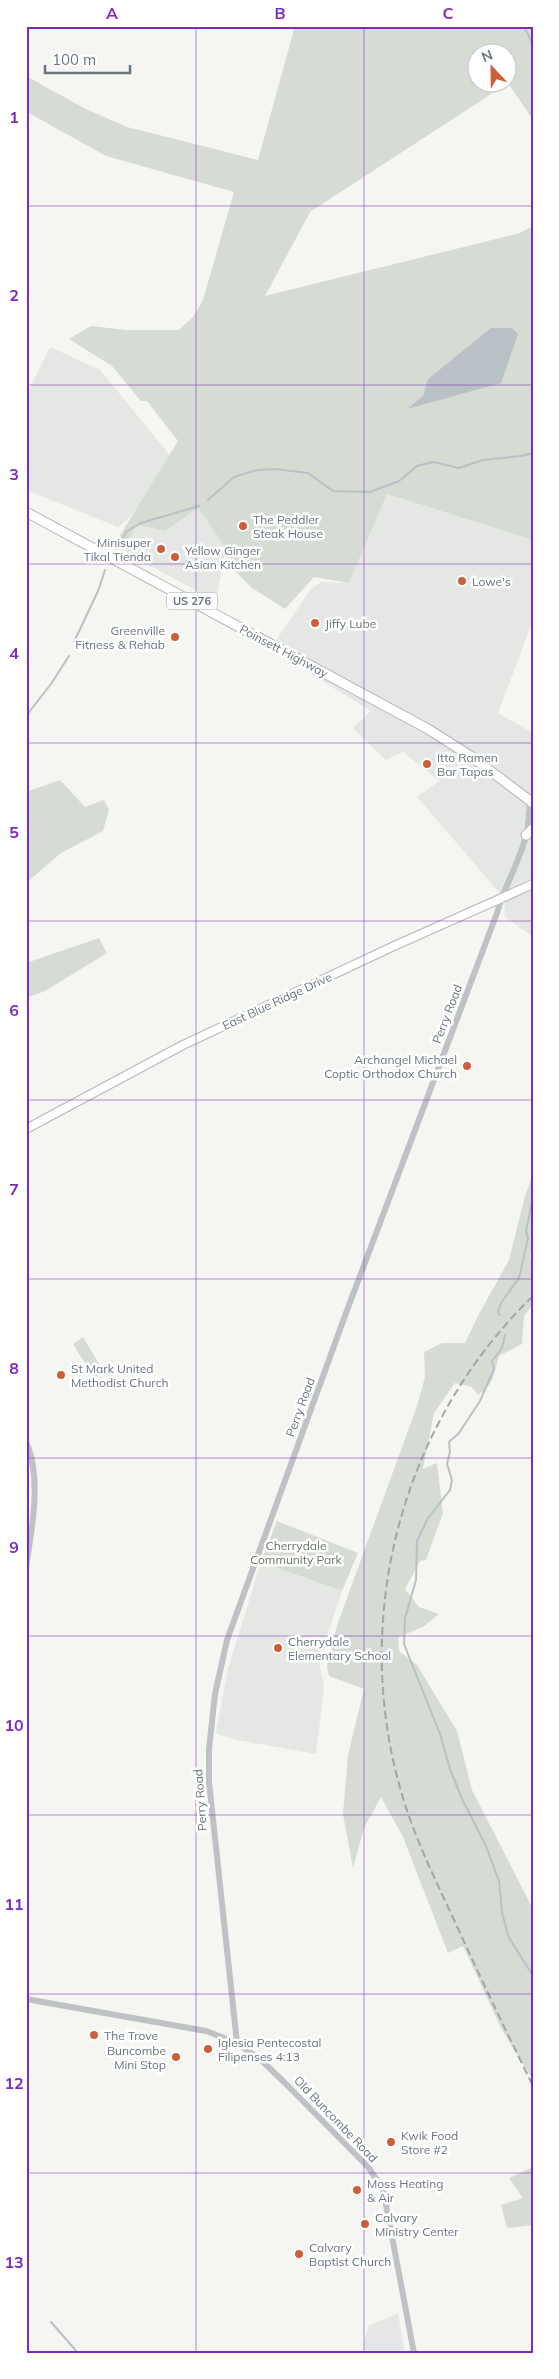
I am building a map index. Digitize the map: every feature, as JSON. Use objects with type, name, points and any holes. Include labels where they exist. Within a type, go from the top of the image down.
[{"type":"highway","name":"Poinsett Highway","points":[[26,512],[428,729],[472,757],[531,802]]},
{"type":"main road","name":"East Blue Ridge Drive","points":[[26,1129],[183,1044],[533,884]]},
{"type":"street","name":"Perry Road","points":[[237,2043],[209,1782],[211,1726],[218,1675],[232,1625],[342,1322],[497,914],[501,898],[529,832],[531,802]]},
{"type":"street","points":[[26,1442],[30,1451],[34,1477],[31,1538],[26,1566]]},
{"type":"street","name":"Old Buncombe Road","points":[[26,1998],[206,2031],[237,2043],[258,2057],[378,2178],[386,2198],[414,2353]]},
{"type":"shaded area","points":[[491,328],[512,328],[518,334],[501,383],[407,409],[423,396],[428,379]]},
{"type":"shaded area","points":[[50,347],[100,370],[170,455],[137,511],[118,527],[26,490],[26,395]]},
{"type":"shaded area","points":[[387,494],[533,540],[533,620],[498,713],[533,733],[533,937],[505,917],[504,898],[417,797],[439,781],[403,752],[386,760],[353,728],[371,711],[270,649],[311,589],[321,582],[349,583]]},
{"type":"shaded area","points":[[198,508],[226,548],[216,601],[126,553],[126,545],[137,525],[165,531]]},
{"type":"shaded area","name":"Cherrydale Elementary School","points":[[261,1562],[342,1591],[319,1660],[324,1687],[316,1754],[232,1739],[216,1733],[228,1669]]},
{"type":"shaded area","points":[[398,2314],[405,2353],[365,2353],[364,2342],[369,2325]]},
{"type":"green space","points":[[295,26],[533,26],[533,120],[514,92],[516,92],[516,42],[466,42],[466,92],[494,92],[310,212],[265,296],[520,233],[533,226],[533,540],[387,494],[349,583],[314,577],[285,609],[252,588],[229,565],[226,548],[198,508],[165,531],[137,525],[126,545],[116,542],[178,441],[147,401],[141,401],[112,366],[69,339],[91,326],[126,330],[179,330],[194,316],[203,300],[234,192],[106,156],[27,112],[26,76],[86,109],[127,127],[258,160]]},
{"type":"green space","points":[[60,780],[85,807],[104,800],[109,810],[103,831],[61,853],[26,883],[26,792]]},
{"type":"green space","points":[[99,938],[107,953],[45,991],[26,998],[26,963]]},
{"type":"green space","points":[[533,1174],[533,1245],[530,1256],[533,1267],[533,1304],[524,1316],[522,1344],[499,1356],[493,1378],[478,1395],[472,1387],[455,1383],[434,1413],[423,1469],[437,1463],[443,1513],[426,1560],[420,1561],[405,1589],[419,1607],[439,1614],[423,1627],[398,1637],[399,1651],[417,1665],[457,1731],[472,1790],[533,1909],[533,2080],[501,2028],[463,1946],[448,1953],[403,1837],[381,1797],[364,1828],[353,1868],[343,1814],[348,1755],[364,1689],[329,1676],[327,1667],[339,1620],[417,1406],[425,1377],[424,1352],[442,1343],[465,1343],[509,1260],[525,1196]]},
{"type":"green space","points":[[83,1337],[104,1372],[94,1378],[73,1344]]},
{"type":"green space","name":"Cherrydale Community Park","points":[[277,1521],[358,1553],[342,1591],[261,1562]]},
{"type":"green space","points":[[533,2167],[533,2225],[507,2228],[501,2205],[523,2198],[509,2178]]},
{"type":"waterway","points":[[524,26],[533,45]]},
{"type":"waterway","points":[[208,500],[234,477],[257,470],[275,469],[308,473],[333,491],[370,492],[399,481],[417,466],[433,462],[459,468],[483,460],[533,453]]},
{"type":"waterway","points":[[116,549],[127,531],[141,523],[199,506]]},
{"type":"waterway","points":[[74,642],[98,591],[105,570]]},
{"type":"waterway","points":[[26,716],[51,684],[69,656]]},
{"type":"waterway","points":[[500,1315],[498,1312],[501,1303],[519,1278],[528,1238],[526,1231],[533,1197],[533,1182]]},
{"type":"waterway","points":[[505,1335],[502,1348],[492,1361],[494,1369],[480,1401],[459,1433],[449,1442],[450,1452],[447,1464],[452,1480],[450,1490],[428,1518],[417,1541],[416,1580],[405,1618],[404,1644],[440,1734],[450,1769],[462,1799],[486,1846],[499,1881],[502,1912],[508,1936],[533,1976]]},
{"type":"waterway","points":[[51,2322],[78,2353]]},
{"type":"railway","points":[[533,1296],[487,1347],[449,1404],[419,1465],[398,1529],[385,1595],[382,1663],[388,1731],[408,1814],[434,1876],[533,2086]]},
{"type":"place","name":"The Peddler Steak House","points":[[243,526]]},
{"type":"place","name":"Minisuper Tikal Tienda","points":[[161,549]]},
{"type":"place","name":"Yellow Ginger Asian Kitchen","points":[[175,557]]},
{"type":"place","name":"Lowe's","points":[[462,581]]},
{"type":"place","name":"Jiffy Lube","points":[[315,623]]},
{"type":"place","name":"Greenville Fitness & Rehab","points":[[175,637]]},
{"type":"place","name":"Itto Ramen Bar Tapas","points":[[427,764]]},
{"type":"place","name":"Archangel Michael Coptic Orthodox Church","points":[[467,1066]]},
{"type":"place","name":"St Mark United Methodist Church","points":[[61,1375]]},
{"type":"place","name":"Cherrydale Elementary School","points":[[278,1648]]},
{"type":"place","name":"The Trove","points":[[94,2035]]},
{"type":"place","name":"Iglesia Pentecostal Filipenses 4:13","points":[[208,2049]]},
{"type":"place","name":"Buncombe Mini Stop","points":[[176,2057]]},
{"type":"place","name":"Kwik Food Store #2","points":[[391,2142]]},
{"type":"place","name":"Moss Heating & Air","points":[[357,2190]]},
{"type":"place","name":"Calvary Ministry Center","points":[[365,2224]]},
{"type":"place","name":"Calvary Baptist Church","points":[[299,2254]]}]
